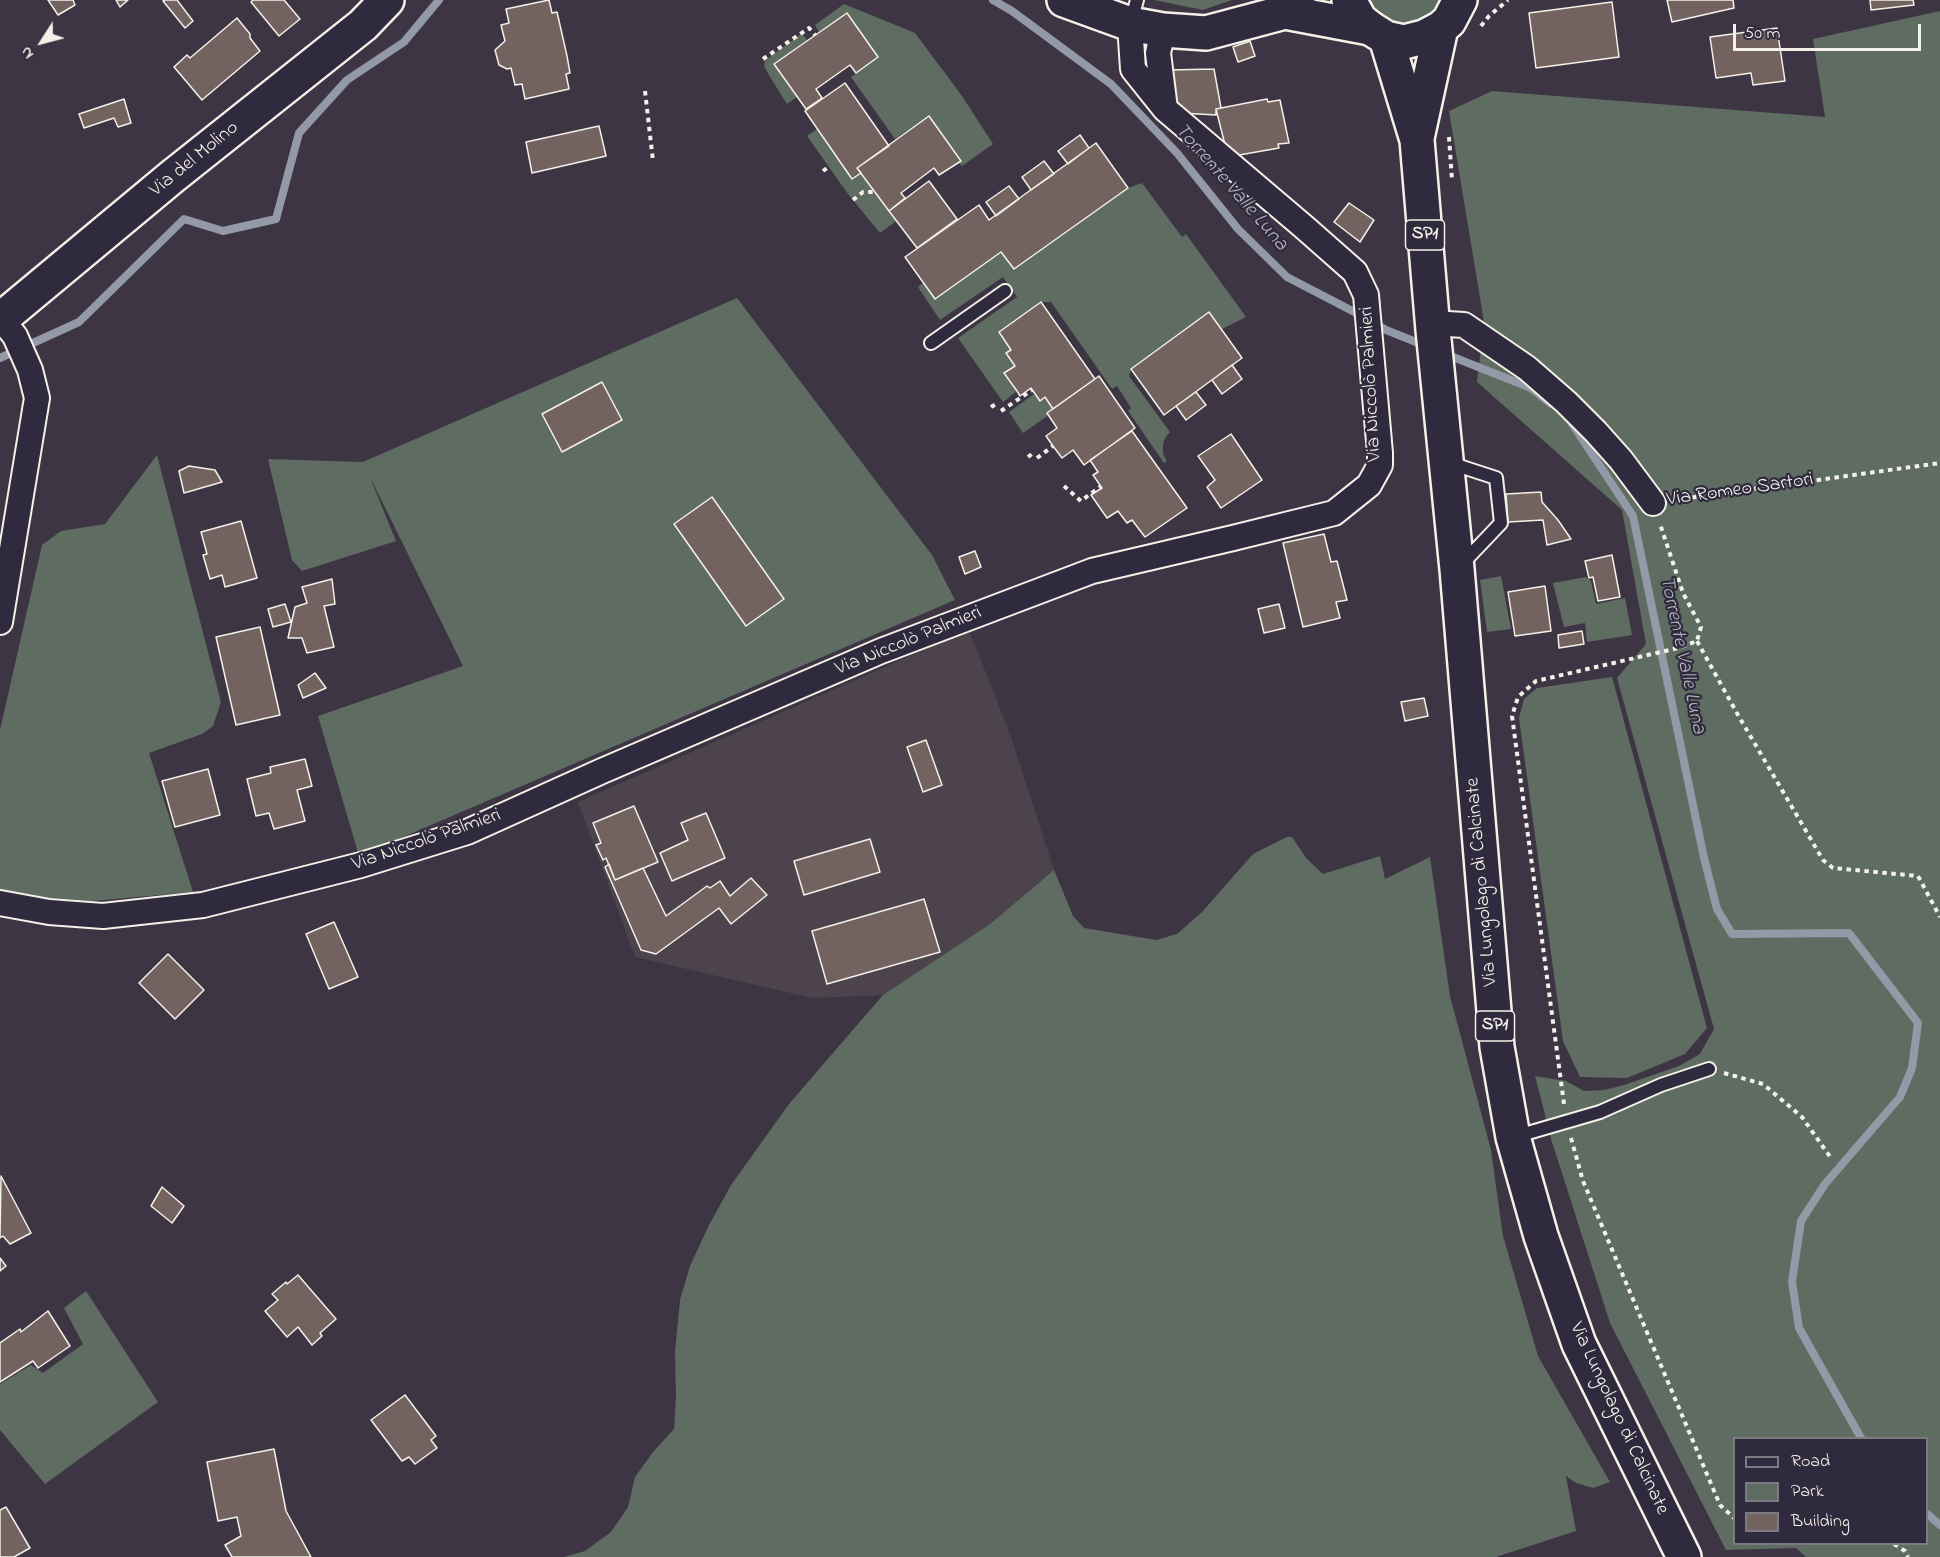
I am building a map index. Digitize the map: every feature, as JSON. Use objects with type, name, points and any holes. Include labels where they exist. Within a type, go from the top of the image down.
[{"type":"main road","name":"Via del Molino","points":[[6,325],[172,176],[363,25],[387,0]]},
{"type":"main road","points":[[1064,0],[1134,12],[1163,30],[1206,33],[1291,6],[1404,42],[1424,37],[1441,28]]},
{"type":"main road","name":"SP1","points":[[1349,0],[1360,20],[1378,33],[1417,140],[1432,327]]},
{"type":"main road","name":"SP1","points":[[1417,140],[1441,28],[1453,15],[1460,0]]},
{"type":"main road","name":"Via Lungolago di Calcinate","points":[[1432,327],[1456,569],[1497,1047],[1513,1137],[1541,1236],[1579,1344],[1684,1557]]},
{"type":"street","name":"Via Niccolò Palmieri","points":[[0,903],[49,912],[103,916],[203,905],[362,865],[467,832],[602,771],[881,651],[1092,571],[1334,513],[1369,485],[1380,465],[1366,295],[1355,272],[1166,109],[1133,69],[1134,12]]},
{"type":"street","points":[[1163,30],[1158,53],[1166,109]]},
{"type":"street","points":[[0,622],[37,398],[30,370],[6,325]]},
{"type":"street","name":"Via Romeo Sartori","points":[[1432,327],[1464,325],[1527,368],[1596,432],[1622,460],[1653,503]]},
{"type":"lane","points":[[931,343],[1005,291]]},
{"type":"lane","points":[[1446,462],[1496,478],[1501,523],[1456,569]]},
{"type":"lane","points":[[1513,1137],[1600,1112],[1661,1085],[1709,1069]]},
{"type":"path","points":[[1476,32],[1489,16],[1508,0]]},
{"type":"path","points":[[763,59],[809,28],[815,35]]},
{"type":"path","points":[[645,92],[653,161]]},
{"type":"path","points":[[1448,132],[1453,190]]},
{"type":"path","points":[[853,200],[863,192],[876,192]]},
{"type":"path","points":[[1001,411],[1032,390]]},
{"type":"path","points":[[991,407],[996,404]]},
{"type":"path","points":[[1037,458],[1053,446]]},
{"type":"path","points":[[1028,457],[1033,453]]},
{"type":"path","name":"Via Romeo Sartori","points":[[1653,503],[1940,463]]},
{"type":"path","points":[[1064,486],[1081,501],[1101,486]]},
{"type":"path","points":[[1653,503],[1683,593],[1701,627],[1697,641],[1823,860],[1833,868],[1918,876],[1940,916]]},
{"type":"path","points":[[1697,641],[1678,648],[1536,681],[1518,697],[1512,716],[1558,1071],[1567,1122],[1583,1181],[1720,1505],[1733,1517]]},
{"type":"path","points":[[1709,1069],[1763,1084],[1802,1117],[1831,1158]]},
{"type":"path","points":[[1896,1545],[1905,1551],[1908,1557]]},
{"type":"shaded area","points":[[969,630],[1010,734],[1054,870],[990,924],[883,995],[812,998],[635,957],[578,802]]},
{"type":"green space","points":[[1154,0],[1232,0],[1203,10]]},
{"type":"green space","points":[[1370,0],[1440,0],[1435,9],[1421,19],[1406,23],[1389,20],[1376,10]]},
{"type":"green space","points":[[844,4],[915,33],[962,96],[993,144],[962,166],[958,162],[961,160],[929,116],[895,139],[851,77],[878,57],[847,13],[819,32],[815,25]]},
{"type":"green space","points":[[1940,11],[1940,1557],[1806,1557],[1796,1548],[1726,1550],[1610,1323],[1552,1142],[1535,1076],[1566,1081],[1584,1091],[1604,1090],[1624,1085],[1679,1066],[1700,1054],[1714,1029],[1617,678],[1646,644],[1622,510],[1477,382],[1484,322],[1449,111],[1492,91],[1825,117],[1813,39]]},
{"type":"green space","points":[[802,33],[807,40],[774,64],[797,97],[787,104],[764,66],[765,61]]},
{"type":"green space","points":[[817,129],[852,179],[861,173],[896,221],[880,233],[848,194],[807,136]]},
{"type":"green space","points":[[1142,183],[1182,237],[1186,234],[1246,317],[1222,329],[1209,312],[1131,369],[1129,376],[1170,432],[1163,445],[1163,454],[1167,461],[1164,463],[1128,411],[1131,408],[1117,386],[1112,389],[1051,302],[1041,302],[999,332],[1011,350],[1006,353],[1015,366],[1004,373],[1017,391],[1003,402],[958,338],[1017,297],[1003,277],[940,320],[918,287],[1001,252],[1014,269],[1128,188]]},
{"type":"green space","points":[[737,298],[932,555],[955,600],[359,856],[318,716],[463,666],[369,475],[396,541],[302,571],[292,560],[268,459],[363,462]]},
{"type":"green space","points":[[1034,394],[1040,401],[1045,397],[1053,409],[1047,413],[1049,415],[1023,433],[1009,412]]},
{"type":"green space","points":[[157,455],[221,702],[213,726],[202,734],[149,753],[193,892],[92,901],[7,895],[0,890],[0,730],[42,545],[61,531],[105,524]]},
{"type":"green space","points":[[1501,576],[1511,629],[1487,632],[1480,580]]},
{"type":"green space","points":[[1586,577],[1591,581],[1596,604],[1625,598],[1632,635],[1587,642],[1585,623],[1564,627],[1553,583]]},
{"type":"green space","points":[[1612,677],[1707,1028],[1685,1054],[1627,1078],[1580,1077],[1563,1041],[1519,718],[1524,699],[1537,688]]},
{"type":"green space","points":[[1287,837],[1292,837],[1307,859],[1323,874],[1380,856],[1385,879],[1430,857],[1450,996],[1491,1150],[1503,1236],[1538,1356],[1610,1482],[1593,1488],[1576,1483],[1566,1476],[1576,1531],[1496,1557],[564,1557],[585,1551],[611,1532],[628,1507],[635,1477],[674,1429],[675,1352],[680,1300],[690,1266],[731,1185],[789,1104],[883,995],[990,924],[1054,870],[1073,916],[1084,928],[1156,940],[1177,934],[1202,912],[1253,854]]},
{"type":"green space","points":[[86,1291],[158,1402],[45,1484],[0,1430],[0,1384],[31,1365],[43,1373],[83,1344],[64,1308]]},
{"type":"building","points":[[48,0],[73,0],[75,5],[58,15]]},
{"type":"building","points":[[116,0],[128,0],[120,7]]},
{"type":"building","points":[[177,0],[193,21],[185,28],[163,1]]},
{"type":"building","points":[[253,0],[284,0],[300,19],[279,36],[251,2]]},
{"type":"building","points":[[549,0],[552,13],[557,12],[567,56],[570,73],[566,74],[569,89],[525,99],[522,84],[515,85],[511,68],[507,69],[499,65],[495,50],[505,41],[501,25],[509,23],[506,9]]},
{"type":"building","points":[[1667,0],[1733,0],[1734,8],[1672,22]]},
{"type":"building","points":[[1870,0],[1913,0],[1914,5],[1871,10]]},
{"type":"building","points":[[1612,2],[1619,57],[1536,68],[1529,13]]},
{"type":"building","points":[[847,13],[878,57],[856,73],[850,65],[816,89],[822,98],[806,109],[774,64]]},
{"type":"building","points":[[237,18],[260,51],[202,100],[174,67],[187,55],[190,58]]},
{"type":"building","points":[[1777,28],[1785,81],[1753,85],[1751,73],[1716,78],[1710,37]]},
{"type":"building","points":[[1250,41],[1255,56],[1238,62],[1233,47]]},
{"type":"building","points":[[1214,69],[1221,108],[1216,109],[1216,115],[1180,113],[1171,98],[1168,70]]},
{"type":"building","points":[[845,83],[889,146],[857,168],[861,173],[852,179],[805,111]]},
{"type":"building","points":[[124,99],[131,123],[118,127],[114,118],[84,128],[79,114]]},
{"type":"building","points":[[1267,99],[1268,102],[1280,100],[1289,143],[1278,144],[1279,148],[1228,157],[1216,109]]},
{"type":"building","points":[[929,116],[961,161],[939,175],[934,168],[901,193],[905,198],[889,211],[857,168]]},
{"type":"building","points":[[599,126],[606,156],[532,173],[526,142]]},
{"type":"building","points":[[1080,135],[1089,148],[1068,164],[1058,151]]},
{"type":"building","points":[[1096,143],[1128,188],[1014,269],[1001,252],[935,299],[905,257],[979,205],[989,220]]},
{"type":"building","points":[[1044,161],[1054,174],[1031,190],[1022,177]]},
{"type":"building","points":[[929,181],[957,219],[917,248],[889,211]]},
{"type":"building","points":[[1009,186],[1019,199],[996,216],[986,202]]},
{"type":"building","points":[[1349,203],[1374,220],[1360,242],[1334,222]]},
{"type":"building","points":[[1041,302],[1095,379],[1053,409],[1045,397],[1040,401],[1031,388],[1020,396],[1004,373],[1015,366],[1006,353],[1011,350],[999,332]]},
{"type":"building","points":[[1209,312],[1242,358],[1164,415],[1131,369]]},
{"type":"building","points":[[1232,365],[1242,379],[1222,394],[1212,380]]},
{"type":"building","points":[[1099,376],[1135,428],[1084,465],[1073,450],[1062,458],[1053,446],[1046,436],[1057,428],[1047,413]]},
{"type":"building","points":[[602,382],[622,420],[562,452],[542,414]]},
{"type":"building","points":[[1196,392],[1206,405],[1186,420],[1176,406]]},
{"type":"building","points":[[1132,431],[1187,508],[1145,537],[1132,520],[1127,523],[1118,511],[1107,518],[1091,495],[1102,488],[1093,475],[1098,472],[1090,460]]},
{"type":"building","points":[[1231,434],[1262,480],[1221,508],[1207,487],[1215,480],[1198,456]]},
{"type":"building","points":[[189,466],[215,470],[222,482],[184,493],[179,471]]},
{"type":"building","points":[[1541,492],[1542,502],[1571,539],[1547,545],[1543,520],[1508,522],[1506,494]]},
{"type":"building","points":[[712,497],[784,599],[746,626],[674,524]]},
{"type":"building","points":[[241,521],[257,578],[225,587],[222,575],[210,579],[203,555],[207,554],[201,532]]},
{"type":"building","points":[[1324,534],[1331,562],[1337,561],[1347,600],[1336,602],[1340,618],[1303,627],[1283,543]]},
{"type":"building","points":[[975,551],[981,567],[965,574],[959,557]]},
{"type":"building","points":[[1612,555],[1620,597],[1598,601],[1593,577],[1589,578],[1585,561]]},
{"type":"building","points":[[332,579],[335,604],[324,606],[334,647],[307,653],[302,638],[288,638],[295,607],[307,603],[302,587]]},
{"type":"building","points":[[1545,586],[1551,631],[1515,636],[1508,592]]},
{"type":"building","points":[[285,604],[291,622],[273,627],[268,609]]},
{"type":"building","points":[[1279,604],[1285,628],[1264,633],[1258,609]]},
{"type":"building","points":[[260,627],[280,715],[236,725],[216,637]]},
{"type":"building","points":[[1582,631],[1584,644],[1559,648],[1558,635]]},
{"type":"building","points":[[315,673],[326,688],[303,698],[298,685]]},
{"type":"building","points":[[1424,698],[1428,716],[1405,721],[1401,702]]},
{"type":"building","points":[[926,740],[942,785],[923,792],[907,747]]},
{"type":"building","points":[[305,759],[312,786],[297,790],[305,821],[274,829],[269,813],[256,816],[247,779],[271,773],[270,767]]},
{"type":"building","points":[[208,769],[220,815],[175,827],[162,781]]},
{"type":"building","points":[[634,806],[658,862],[615,880],[606,858],[603,860],[596,845],[601,843],[593,823]]},
{"type":"building","points":[[706,813],[725,858],[672,881],[660,853],[688,840],[681,823]]},
{"type":"building","points":[[870,839],[880,872],[804,895],[794,861]]},
{"type":"building","points":[[609,864],[615,880],[643,868],[666,916],[707,886],[710,888],[720,881],[730,896],[751,878],[767,895],[731,924],[719,908],[656,954],[641,950],[605,867]]},
{"type":"building","points":[[924,899],[940,952],[827,984],[812,931]]},
{"type":"building","points":[[334,922],[358,977],[329,989],[306,934]]},
{"type":"building","points":[[168,954],[204,990],[175,1019],[139,983]]},
{"type":"building","points":[[1,1176],[31,1233],[10,1244],[3,1236],[0,1238]]},
{"type":"building","points":[[162,1187],[184,1206],[172,1223],[151,1206]]},
{"type":"building","points":[[0,1258],[6,1266],[0,1271]]},
{"type":"building","points":[[298,1275],[336,1319],[320,1333],[322,1336],[312,1345],[298,1327],[287,1337],[265,1311],[278,1300],[272,1294]]},
{"type":"building","points":[[48,1311],[70,1346],[38,1368],[33,1361],[0,1382],[0,1343],[20,1329],[21,1332]]},
{"type":"building","points":[[405,1395],[436,1436],[431,1440],[437,1448],[415,1464],[409,1457],[402,1461],[371,1420]]},
{"type":"building","points":[[274,1449],[286,1511],[311,1557],[232,1557],[225,1545],[241,1536],[237,1517],[218,1521],[207,1462]]},
{"type":"building","points":[[6,1507],[30,1548],[14,1557],[0,1557],[0,1510]]},
{"type":"waterway","name":"Torrente Valle Luna","points":[[0,358],[79,322],[184,219],[223,231],[276,219],[299,133],[347,80],[404,42],[439,0]]},
{"type":"waterway","name":"Torrente Valle Luna","points":[[993,0],[1012,11],[1111,84],[1177,153],[1238,229],[1287,277],[1364,317]]},
{"type":"waterway","name":"Torrente Valle Luna","points":[[1374,323],[1426,346]]},
{"type":"waterway","name":"Torrente Valle Luna","points":[[1443,353],[1531,388],[1551,404]]},
{"type":"waterway","name":"Torrente Valle Luna","points":[[1571,422],[1633,516],[1704,858],[1717,909],[1732,934],[1849,933],[1918,1023],[1912,1068],[1900,1097],[1825,1184],[1801,1221],[1792,1282],[1799,1328],[1860,1437]]},
{"type":"waterway","name":"Torrente Valle Luna","points":[[1928,1515],[1940,1525]]}]
